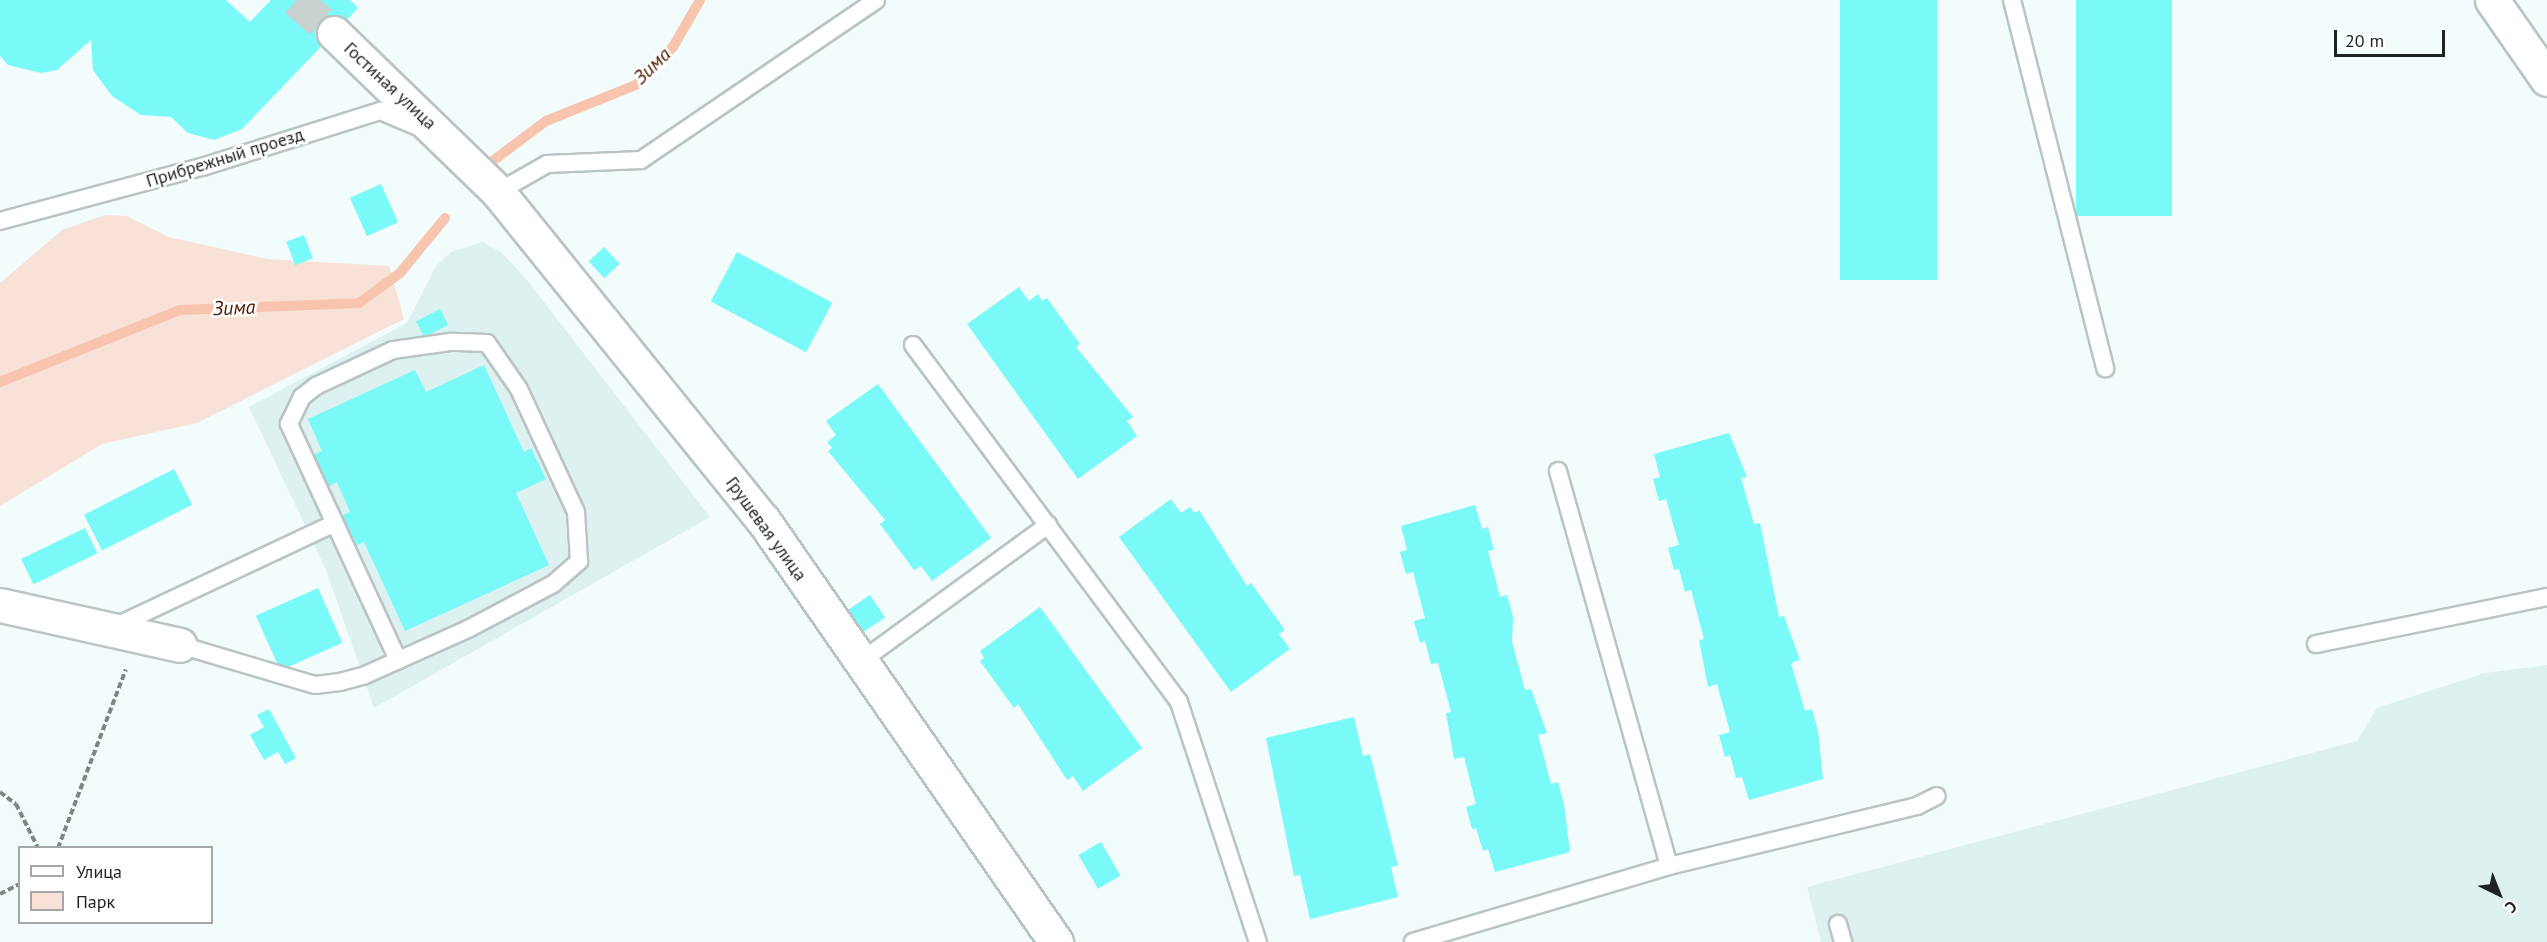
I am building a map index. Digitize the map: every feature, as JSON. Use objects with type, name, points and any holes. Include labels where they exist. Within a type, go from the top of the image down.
[{"type":"street","points":[[2493,0],[2547,80]]},
{"type":"street","name":"Гостиная улица","points":[[334,33],[446,139]]},
{"type":"street","name":"Грушевая улица","points":[[446,139],[498,192],[763,520],[1056,942]]},
{"type":"street","points":[[0,605],[180,645]]},
{"type":"lane","points":[[498,192],[547,164],[640,160],[876,0]]},
{"type":"lane","points":[[2012,0],[2104,369]]},
{"type":"lane","name":"Прибрежный проезд","points":[[0,221],[202,167],[380,111],[446,139]]},
{"type":"lane","points":[[180,645],[315,685],[363,676],[398,660],[553,584],[579,561],[576,512],[519,389],[487,344],[450,342],[393,350],[302,397],[289,424],[333,524],[398,660]]},
{"type":"lane","points":[[913,345],[1179,702],[1258,942]]},
{"type":"lane","points":[[1558,471],[1669,866]]},
{"type":"lane","points":[[123,632],[333,524]]},
{"type":"lane","points":[[860,662],[1047,525]]},
{"type":"lane","points":[[2316,644],[2547,597]]},
{"type":"lane","points":[[1413,942],[1669,866],[1917,806],[1936,796]]},
{"type":"lane","points":[[1838,924],[1844,942]]},
{"type":"path","points":[[59,846],[123,632]]},
{"type":"path","points":[[0,792],[16,804],[37,846]]},
{"type":"path","points":[[0,894],[18,885]]},
{"type":"shaded area","points":[[482,242],[501,252],[527,280],[710,517],[374,708],[326,570],[249,407],[407,323],[436,266],[451,252]]},
{"type":"shaded area","points":[[2547,665],[2547,942],[1821,942],[1807,887],[2357,741],[2377,708],[2485,673]]},
{"type":"green space","points":[[105,215],[127,216],[169,237],[267,259],[389,266],[404,319],[197,423],[102,444],[0,506],[0,283],[62,230]]},
{"type":"building","points":[[0,0],[226,0],[250,22],[271,0],[350,0],[358,8],[242,129],[214,140],[188,133],[171,117],[141,115],[112,96],[93,70],[91,40],[57,70],[41,73],[8,65],[0,56]]},
{"type":"building","points":[[1840,0],[1937,0],[1937,280],[1840,280]]},
{"type":"building","points":[[2076,0],[2172,0],[2172,216],[2076,216]]},
{"type":"building","points":[[381,184],[398,222],[367,236],[350,198]]},
{"type":"building","points":[[304,235],[313,258],[295,265],[286,242]]},
{"type":"building","points":[[604,247],[620,264],[604,278],[589,261]]},
{"type":"building","points":[[737,252],[832,303],[806,352],[711,301]]},
{"type":"building","points":[[1019,287],[1029,301],[1038,294],[1042,301],[1047,298],[1080,344],[1076,347],[1133,417],[1127,421],[1137,436],[1078,479],[967,324]]},
{"type":"building","points":[[440,309],[448,325],[424,337],[416,321]]},
{"type":"building","points":[[484,365],[524,452],[531,448],[546,479],[516,493],[549,565],[405,631],[364,542],[353,547],[339,517],[350,512],[337,482],[326,488],[311,456],[322,451],[308,419],[415,370],[426,392]]},
{"type":"building","points":[[878,384],[991,538],[932,581],[921,566],[914,570],[880,524],[885,520],[828,451],[832,448],[827,442],[836,435],[826,421]]},
{"type":"building","points":[[1729,433],[1747,477],[1741,478],[1754,524],[1760,523],[1779,617],[1784,616],[1800,660],[1791,663],[1805,711],[1812,709],[1818,731],[1823,779],[1749,800],[1742,777],[1736,778],[1730,755],[1725,757],[1719,735],[1730,732],[1717,684],[1708,687],[1699,640],[1704,639],[1691,590],[1685,592],[1679,569],[1674,570],[1668,548],[1679,545],[1666,499],[1659,501],[1653,479],[1660,477],[1654,454]]},
{"type":"building","points":[[174,469],[192,505],[102,550],[84,515]]},
{"type":"building","points":[[1171,499],[1181,513],[1190,507],[1195,513],[1199,510],[1247,586],[1251,583],[1285,630],[1279,634],[1290,649],[1231,692],[1119,537]]},
{"type":"building","points":[[1475,505],[1482,529],[1488,527],[1494,550],[1488,551],[1500,597],[1507,595],[1513,617],[1512,642],[1525,690],[1531,689],[1547,733],[1538,735],[1551,784],[1558,782],[1564,804],[1570,852],[1495,872],[1488,849],[1483,851],[1476,828],[1472,829],[1466,807],[1476,804],[1464,757],[1454,759],[1446,713],[1451,712],[1438,663],[1431,664],[1425,641],[1420,643],[1414,621],[1425,618],[1413,572],[1406,574],[1400,552],[1407,550],[1401,526]]},
{"type":"building","points":[[85,528],[97,553],[33,584],[21,559]]},
{"type":"building","points":[[318,588],[342,643],[280,670],[256,616]]},
{"type":"building","points":[[870,595],[885,617],[861,634],[846,611]]},
{"type":"building","points":[[1040,607],[1142,748],[1083,791],[1073,776],[1067,780],[1018,704],[1014,708],[980,661],[984,658],[980,651]]},
{"type":"building","points":[[269,709],[296,758],[285,764],[278,752],[264,760],[250,735],[264,727],[257,715]]},
{"type":"building","points":[[1354,717],[1363,756],[1370,754],[1398,866],[1391,867],[1398,897],[1310,919],[1300,875],[1294,876],[1266,738]]},
{"type":"building","points":[[1101,842],[1120,876],[1098,889],[1078,855]]},
{"type":"waterway","name":"Зима","points":[[490,163],[546,121],[636,85],[673,47],[700,0]]},
{"type":"waterway","name":"Зима","points":[[0,382],[180,310],[359,303],[400,273],[445,218]]},
{"type":"tunnel","points":[[296,0],[334,33]]}]
